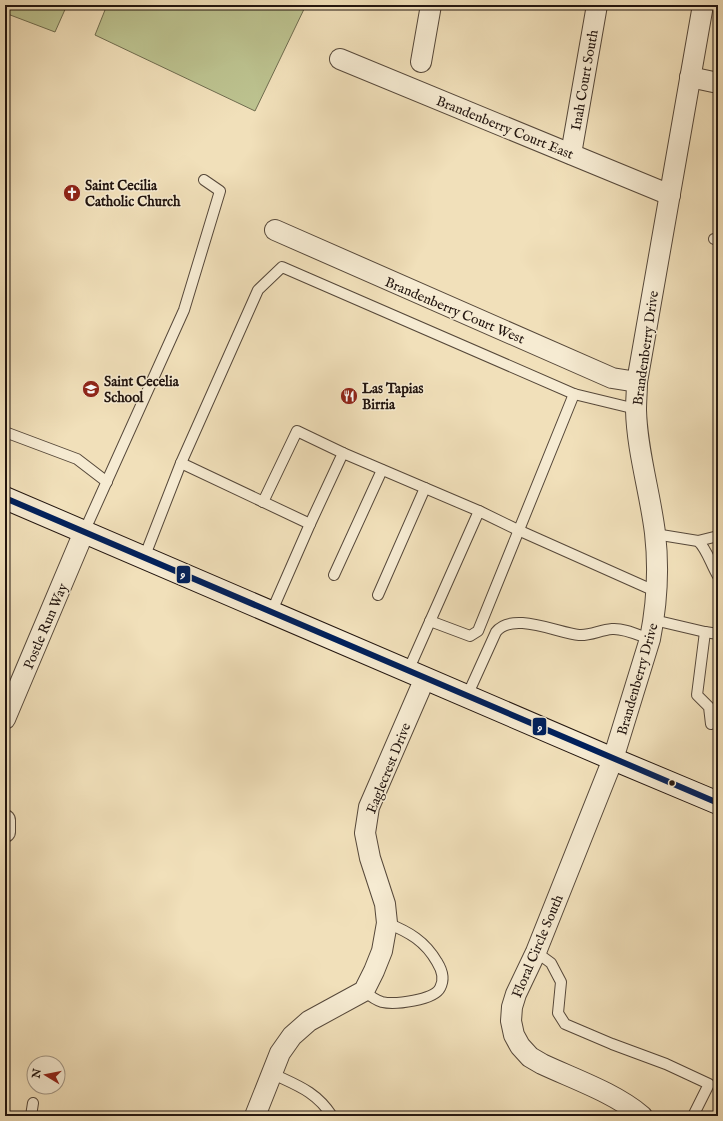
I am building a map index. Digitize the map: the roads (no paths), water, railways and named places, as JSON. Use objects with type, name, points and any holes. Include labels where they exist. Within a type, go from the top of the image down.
[{"type":"main road","points":[[5,498],[718,803]]},
{"type":"street","points":[[421,62],[431,5]]},
{"type":"street","name":"Inah Court South","points":[[571,154],[597,5]]},
{"type":"street","name":"Brandenberry Drive","points":[[613,759],[652,630],[657,592],[655,534],[639,444],[636,409],[637,382],[703,5]]},
{"type":"street","name":"Brandenberry Court East","points":[[340,59],[670,195]]},
{"type":"street","points":[[690,77],[718,83]]},
{"type":"street","name":"Brandenberry Court West","points":[[275,230],[612,378],[637,382]]},
{"type":"street","name":"Postle Run Way","points":[[5,719],[84,532]]},
{"type":"street","name":"Eaglecrest Drive","points":[[364,991],[382,951],[387,923],[385,904],[370,858],[365,833],[369,807],[417,674]]},
{"type":"street","name":"Floral Circle South","points":[[613,759],[536,952],[516,994],[512,1007],[511,1021],[514,1034],[520,1046],[530,1057],[615,1098],[637,1114]]},
{"type":"street","points":[[5,820],[5,832]]},
{"type":"street","points":[[255,1116],[280,1053],[292,1036],[309,1021],[364,991]]},
{"type":"lane","points":[[84,532],[184,310],[220,191],[204,180]]},
{"type":"lane","points":[[144,558],[181,463],[258,290],[282,267],[574,394],[636,409]]},
{"type":"lane","points":[[430,621],[470,636],[478,631],[574,394]]},
{"type":"lane","points":[[263,502],[297,431],[343,453],[479,511],[657,592]]},
{"type":"lane","points":[[5,432],[76,459],[106,482]]},
{"type":"lane","points":[[271,613],[343,453]]},
{"type":"lane","points":[[181,463],[310,524]]},
{"type":"lane","points":[[334,575],[382,470]]},
{"type":"lane","points":[[378,595],[425,488]]},
{"type":"lane","points":[[417,674],[430,621],[479,511]]},
{"type":"lane","points":[[655,534],[698,541],[718,536]]},
{"type":"lane","points":[[698,541],[704,548],[711,566],[718,576]]},
{"type":"lane","points":[[467,696],[496,632],[499,628],[507,624],[517,623],[538,626],[578,635],[586,635],[611,629],[704,632],[718,634]]},
{"type":"lane","points":[[704,632],[697,695],[714,706],[718,714]]},
{"type":"lane","points":[[711,724],[714,706]]},
{"type":"lane","points":[[364,991],[374,999],[384,1002],[399,1003],[413,1001],[436,993],[440,989],[442,971],[427,946],[402,930],[387,923]]},
{"type":"lane","points":[[536,952],[551,963],[561,982],[558,1013],[565,1024],[666,1064],[709,1084],[693,1116]]},
{"type":"lane","points":[[271,1073],[310,1092],[325,1105],[332,1116]]},
{"type":"lane","points":[[31,1116],[33,1103]]},
{"type":"place","name":"Saint Cecilia Catholic Church","points":[[72,193]]},
{"type":"place","name":"Saint Cecelia School","points":[[91,389]]},
{"type":"place","name":"Las Tapias Birria","points":[[349,396]]}]
